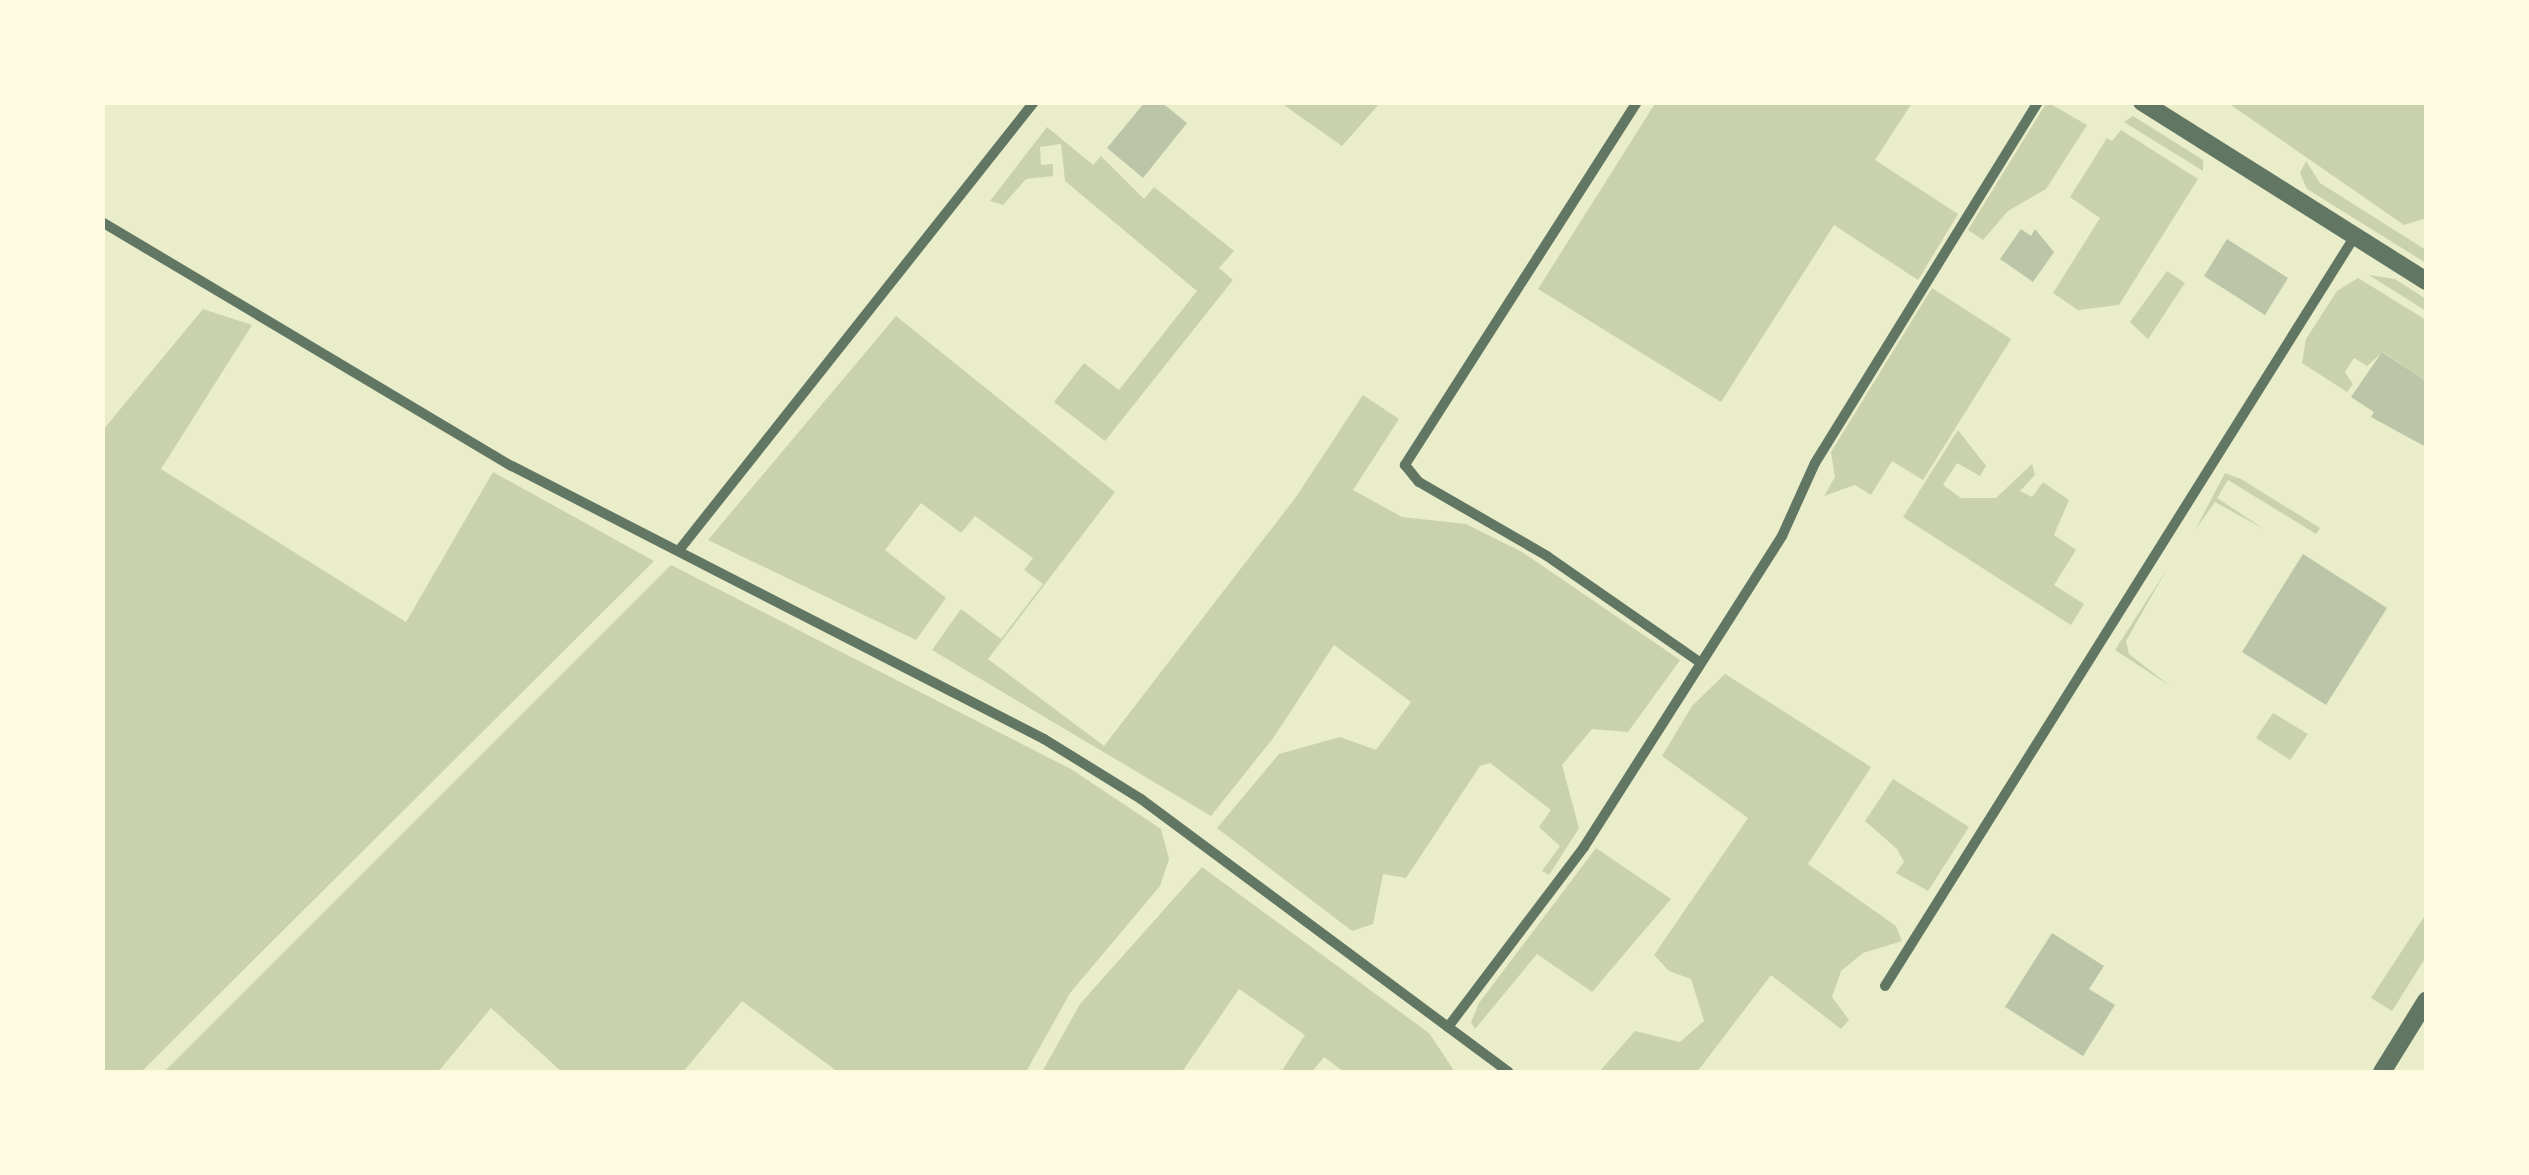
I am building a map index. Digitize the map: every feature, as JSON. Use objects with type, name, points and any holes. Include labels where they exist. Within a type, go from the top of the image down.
[{"type":"street","points":[[680,548],[1034,102]]},
{"type":"street","points":[[1637,102],[1405,465],[1419,482],[1547,556],[1698,661]]},
{"type":"street","points":[[1448,1027],[1584,847],[1698,661],[1782,536],[1815,463],[2038,102]]},
{"type":"street","points":[[2142,102],[2426,281]]},
{"type":"street","points":[[102,222],[512,466],[680,548],[1076,759],[1509,1072]]},
{"type":"street","points":[[1886,986],[2354,236]]},
{"type":"street","points":[[2382,1072],[2426,1001]]},
{"type":"green space","points":[[1656,102],[1912,103],[1875,160],[1958,214],[1918,280],[1834,225],[1721,402],[1538,289]]},
{"type":"green space","points":[[2047,102],[2087,125],[2046,189],[2008,211],[1983,240],[1968,230]]},
{"type":"green space","points":[[1281,103],[1380,103],[1342,146]]},
{"type":"green space","points":[[2228,103],[2426,103],[2426,218],[2404,225]]},
{"type":"green space","points":[[2133,116],[2203,160],[2203,171],[2124,122]]},
{"type":"green space","points":[[1047,127],[1093,165],[1101,156],[1144,199],[1154,187],[1234,251],[1219,268],[1233,280],[1105,441],[1054,402],[1084,363],[1119,390],[1197,291],[1065,181],[1061,144],[1040,147],[1041,165],[1053,164],[1053,176],[1026,179],[1003,205],[990,201]]},
{"type":"green space","points":[[2121,130],[2198,179],[2119,305],[2078,310],[2053,293],[2100,218],[2070,197],[2107,138],[2112,141]]},
{"type":"green space","points":[[2306,161],[2320,183],[2426,250],[2426,263],[2307,189],[2300,173]]},
{"type":"green space","points":[[2167,271],[2185,283],[2148,339],[2130,322]]},
{"type":"green space","points":[[2369,275],[2395,279],[2426,299],[2426,311]]},
{"type":"green space","points":[[2358,278],[2426,320],[2426,381],[2383,352],[2367,366],[2354,358],[2345,372],[2353,384],[2347,392],[2302,363],[2306,339],[2337,291]]},
{"type":"green space","points":[[1932,288],[2011,339],[1923,480],[1892,461],[1871,495],[1855,485],[1824,496],[1835,477],[1831,452]]},
{"type":"green space","points":[[203,309],[252,325],[161,469],[406,622],[493,472],[654,561],[141,1072],[103,1072],[103,430]]},
{"type":"green space","points":[[896,316],[1115,492],[988,659],[1104,746],[1296,497],[1363,395],[1399,419],[1353,490],[1402,517],[1466,524],[1522,552],[1680,660],[1628,732],[1592,729],[1562,765],[1579,828],[1549,875],[1542,871],[1560,846],[1539,827],[1551,810],[1490,763],[1480,766],[1406,878],[1383,874],[1373,924],[1352,931],[1217,828],[1279,754],[1340,737],[1376,750],[1411,702],[1334,645],[1274,737],[1211,816],[932,650],[961,609],[1001,639],[1043,584],[1024,570],[1033,558],[975,516],[961,533],[921,503],[885,550],[946,598],[916,640],[708,540]]},
{"type":"green space","points":[[1958,430],[1986,466],[1980,476],[1957,463],[1943,485],[1961,498],[1996,498],[2032,464],[2035,475],[2020,491],[2032,497],[2043,482],[2069,500],[2054,535],[2076,550],[2054,585],[2084,604],[2071,625],[1903,517]]},
{"type":"green space","points":[[2225,473],[2320,528],[2316,534],[2228,480],[2217,498],[2264,529],[2215,502],[2195,530]]},
{"type":"green space","points":[[671,565],[1071,769],[1161,829],[1169,859],[1160,886],[1070,993],[1026,1072],[838,1072],[742,1001],[683,1072],[562,1072],[491,1008],[438,1072],[164,1072]]},
{"type":"green space","points":[[2167,569],[2126,641],[2129,654],[2170,686],[2115,650]]},
{"type":"green space","points":[[1725,674],[1871,767],[1808,864],[1896,926],[1902,941],[1863,953],[1841,971],[1832,997],[1849,1020],[1841,1029],[1771,975],[1697,1072],[1599,1072],[1635,1031],[1680,1042],[1704,1021],[1691,979],[1669,971],[1654,955],[1748,818],[1662,756],[1692,706]]},
{"type":"green space","points":[[2273,713],[2308,734],[2290,760],[2256,738]]},
{"type":"green space","points":[[1893,779],[1969,827],[1928,891],[1896,873],[1904,862],[1897,849],[1865,821]]},
{"type":"green space","points":[[1596,848],[1671,899],[1592,992],[1537,954],[1475,1029],[1471,1022],[1479,1003]]},
{"type":"green space","points":[[1202,867],[1429,1033],[1455,1072],[1344,1072],[1324,1057],[1312,1072],[1281,1072],[1305,1035],[1239,989],[1182,1072],[1042,1072],[1080,1004]]},
{"type":"green space","points":[[2426,914],[2426,957],[2392,1011],[2371,998]]},
{"type":"building","points":[[1145,102],[1161,102],[1187,123],[1143,178],[1107,148]]},
{"type":"building","points":[[2021,229],[2031,236],[2035,229],[2054,252],[2033,282],[2000,259]]},
{"type":"building","points":[[2227,239],[2288,278],[2265,315],[2204,276]]},
{"type":"building","points":[[2382,352],[2426,381],[2426,447],[2371,417],[2374,412],[2351,397]]},
{"type":"building","points":[[2303,554],[2387,608],[2326,705],[2242,652]]},
{"type":"building","points":[[2052,933],[2104,966],[2089,989],[2115,1005],[2083,1056],[2005,1007]]}]
